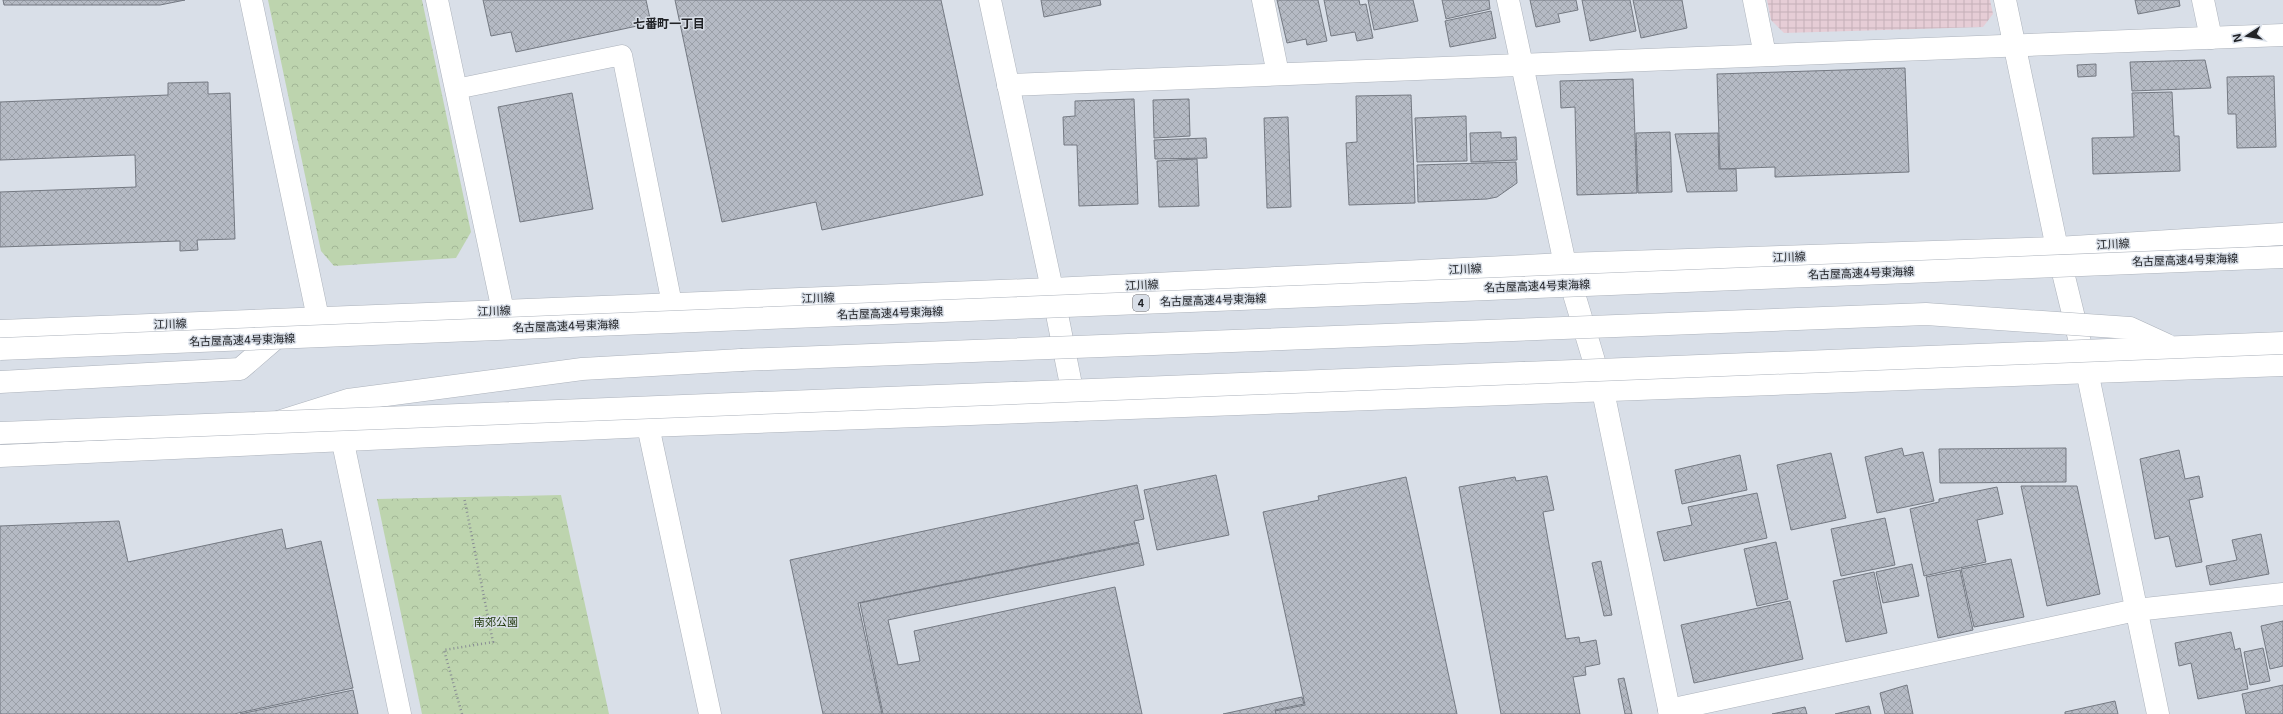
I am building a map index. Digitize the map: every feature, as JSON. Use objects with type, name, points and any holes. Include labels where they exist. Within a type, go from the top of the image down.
[{"type":"main road","points":[[251,0],[318,318]]},
{"type":"main road","points":[[438,0],[503,311]]},
{"type":"main road","points":[[990,0],[1052,289],[1076,411]]},
{"type":"main road","points":[[1263,0],[1278,74]]},
{"type":"main road","points":[[1508,0],[1565,264],[1603,391],[1669,712],[2136,610],[2283,594]]},
{"type":"main road","points":[[1754,0],[1765,55]]},
{"type":"main road","points":[[2005,0],[2057,248],[2087,371],[2158,714]]},
{"type":"main road","points":[[2203,0],[2211,38]]},
{"type":"main road","points":[[1008,85],[2283,35]]},
{"type":"main road","name":"江川線","points":[[0,331],[1052,289],[1565,264],[2057,248],[2283,234]]},
{"type":"main road","name":"名古屋高速4号東海線","points":[[0,350],[2283,256]]},
{"type":"main road","points":[[205,445],[348,400],[582,369],[741,360],[1926,314],[2130,328],[2170,347]]},
{"type":"main road","points":[[0,382],[240,369],[276,338]]},
{"type":"main road","points":[[0,433],[2283,343]]},
{"type":"main road","points":[[0,456],[342,438],[1603,391],[2087,371],[2283,365]]},
{"type":"main road","points":[[648,426],[710,714]]},
{"type":"main road","points":[[342,438],[400,714]]},
{"type":"lane","points":[[456,89],[622,55],[672,304]]},
{"type":"path","points":[[462,714],[444,650],[493,642],[464,497]]},
{"type":"shaded area","points":[[1767,0],[1990,0],[1993,14],[1983,27],[1784,33],[1771,20]]},
{"type":"green space","points":[[268,0],[422,0],[471,232],[456,258],[334,266],[321,251]]},
{"type":"green space","name":"南郊公園","points":[[561,495],[609,714],[422,714],[377,499]]},
{"type":"building","points":[[3,0],[185,0],[160,5],[4,5]]},
{"type":"building","points":[[483,0],[646,0],[651,23],[516,52],[511,32],[491,36]]},
{"type":"building","points":[[675,0],[941,0],[983,195],[822,230],[816,202],[722,222]]},
{"type":"building","points":[[1041,0],[1100,0],[1101,5],[1044,17]]},
{"type":"building","points":[[1277,0],[1318,0],[1327,41],[1307,45],[1306,39],[1287,43]]},
{"type":"building","points":[[1324,0],[1359,0],[1360,5],[1366,4],[1373,38],[1357,41],[1355,32],[1331,36]]},
{"type":"building","points":[[1368,0],[1413,0],[1418,21],[1374,30]]},
{"type":"building","points":[[1442,0],[1489,0],[1490,9],[1446,19]]},
{"type":"building","points":[[1530,0],[1576,0],[1578,10],[1558,14],[1560,22],[1536,27]]},
{"type":"building","points":[[1582,0],[1630,0],[1636,31],[1590,41]]},
{"type":"building","points":[[1633,0],[1682,0],[1687,28],[1641,38]]},
{"type":"building","points":[[2135,0],[2179,0],[2180,6],[2138,14]]},
{"type":"building","points":[[1491,11],[1496,38],[1450,47],[1445,21]]},
{"type":"building","points":[[2205,60],[2211,88],[2132,91],[2130,62]]},
{"type":"building","points":[[2096,64],[2096,76],[2078,77],[2077,65]]},
{"type":"building","points":[[1905,68],[1909,172],[1775,177],[1775,167],[1720,169],[1717,74]]},
{"type":"building","points":[[2274,76],[2276,147],[2237,148],[2236,114],[2228,114],[2227,77]]},
{"type":"building","points":[[1633,79],[1637,193],[1577,195],[1575,107],[1561,108],[1560,81]]},
{"type":"building","points":[[208,82],[208,94],[230,93],[235,239],[197,240],[198,250],[180,251],[180,241],[0,247],[0,192],[136,187],[135,155],[0,160],[0,102],[168,95],[168,83]]},
{"type":"building","points":[[2172,92],[2174,136],[2179,136],[2180,171],[2093,174],[2092,138],[2134,137],[2132,93]]},
{"type":"building","points":[[572,93],[593,209],[520,222],[498,107]]},
{"type":"building","points":[[1411,95],[1415,203],[1349,205],[1346,143],[1357,142],[1356,96]]},
{"type":"building","points":[[1134,99],[1138,204],[1079,206],[1077,145],[1064,145],[1063,117],[1075,116],[1075,101]]},
{"type":"building","points":[[1189,99],[1190,136],[1154,138],[1153,100]]},
{"type":"building","points":[[1466,116],[1467,161],[1417,162],[1415,118]]},
{"type":"building","points":[[1288,117],[1291,207],[1267,208],[1264,118]]},
{"type":"building","points":[[1501,132],[1501,138],[1516,137],[1517,160],[1471,162],[1470,133]]},
{"type":"building","points":[[1670,132],[1672,192],[1638,193],[1636,133]]},
{"type":"building","points":[[1718,133],[1719,169],[1736,169],[1737,191],[1687,192],[1675,134]]},
{"type":"building","points":[[1206,138],[1207,158],[1155,159],[1154,140]]},
{"type":"building","points":[[1197,159],[1199,206],[1159,207],[1157,161]]},
{"type":"building","points":[[1516,162],[1517,183],[1497,197],[1487,199],[1418,202],[1417,165]]},
{"type":"building","points":[[1902,448],[1904,456],[1923,452],[1934,501],[1877,513],[1865,457]]},
{"type":"building","points":[[2066,448],[2066,482],[1940,483],[1939,449]]},
{"type":"building","points":[[2179,450],[2185,479],[2199,476],[2203,497],[2189,500],[2202,562],[2176,567],[2169,536],[2155,539],[2140,459]]},
{"type":"building","points":[[1831,453],[1846,518],[1791,530],[1777,465]]},
{"type":"building","points":[[1740,455],[1747,490],[1682,504],[1675,470]]},
{"type":"building","points":[[1216,475],[1229,535],[1157,550],[1144,490]]},
{"type":"building","points":[[1547,476],[1554,510],[1543,512],[1566,639],[1579,637],[1580,643],[1596,640],[1600,664],[1585,667],[1586,675],[1573,677],[1580,714],[1501,714],[1459,487],[1515,477],[1516,481]]},
{"type":"building","points":[[1406,477],[1457,714],[1276,714],[1275,711],[1305,705],[1263,512],[1319,500],[1318,496]]},
{"type":"building","points":[[1137,485],[1144,519],[1134,521],[1139,542],[858,603],[882,714],[823,714],[790,560]]},
{"type":"building","points":[[2021,486],[2077,486],[2100,594],[2047,606]]},
{"type":"building","points":[[1997,487],[2003,514],[1977,520],[1986,562],[1924,576],[1910,509],[1939,502],[1939,499]]},
{"type":"building","points":[[1757,493],[1767,538],[1664,561],[1657,532],[1692,525],[1688,507]]},
{"type":"building","points":[[1885,518],[1895,565],[1841,576],[1831,529]]},
{"type":"building","points":[[119,521],[128,562],[282,529],[286,549],[321,541],[353,688],[234,714],[0,714],[0,526]]},
{"type":"building","points":[[2261,534],[2269,574],[2210,585],[2206,566],[2237,560],[2232,540]]},
{"type":"building","points":[[1776,542],[1788,599],[1757,606],[1744,549]]},
{"type":"building","points":[[1139,543],[1144,565],[888,620],[898,665],[920,661],[914,631],[1115,587],[1142,714],[883,714],[860,603]]},
{"type":"building","points":[[2011,559],[2024,617],[1974,627],[1961,569]]},
{"type":"building","points":[[1601,561],[1612,615],[1604,616],[1592,563]]},
{"type":"building","points":[[1912,564],[1919,596],[1883,603],[1876,572]]},
{"type":"building","points":[[1960,570],[1973,630],[1938,638],[1926,577]]},
{"type":"building","points":[[1874,572],[1887,633],[1846,642],[1833,581]]},
{"type":"building","points":[[1790,601],[1803,659],[1694,683],[1681,625]]},
{"type":"building","points":[[2283,621],[2283,666],[2270,669],[2261,626]]},
{"type":"building","points":[[2231,632],[2235,650],[2240,648],[2248,689],[2198,699],[2191,663],[2179,666],[2175,643]]},
{"type":"building","points":[[2263,648],[2270,681],[2250,685],[2244,652]]},
{"type":"building","points":[[1624,678],[1632,714],[1625,714],[1618,679]]},
{"type":"building","points":[[1907,685],[1913,714],[1885,714],[1880,693]]},
{"type":"building","points":[[2283,685],[2283,714],[2246,714],[2242,694]]},
{"type":"building","points":[[353,690],[358,714],[240,714]]},
{"type":"building","points":[[1302,697],[1304,704],[1275,710],[1276,714],[1223,714]]},
{"type":"building","points":[[2115,701],[2118,714],[2065,714],[2065,712]]},
{"type":"building","points":[[1869,706],[1871,714],[1835,714]]},
{"type":"building","points":[[1805,707],[1807,714],[1772,714]]},
{"type":"district","name":"七番町一丁目","points":[[669,24]]}]
